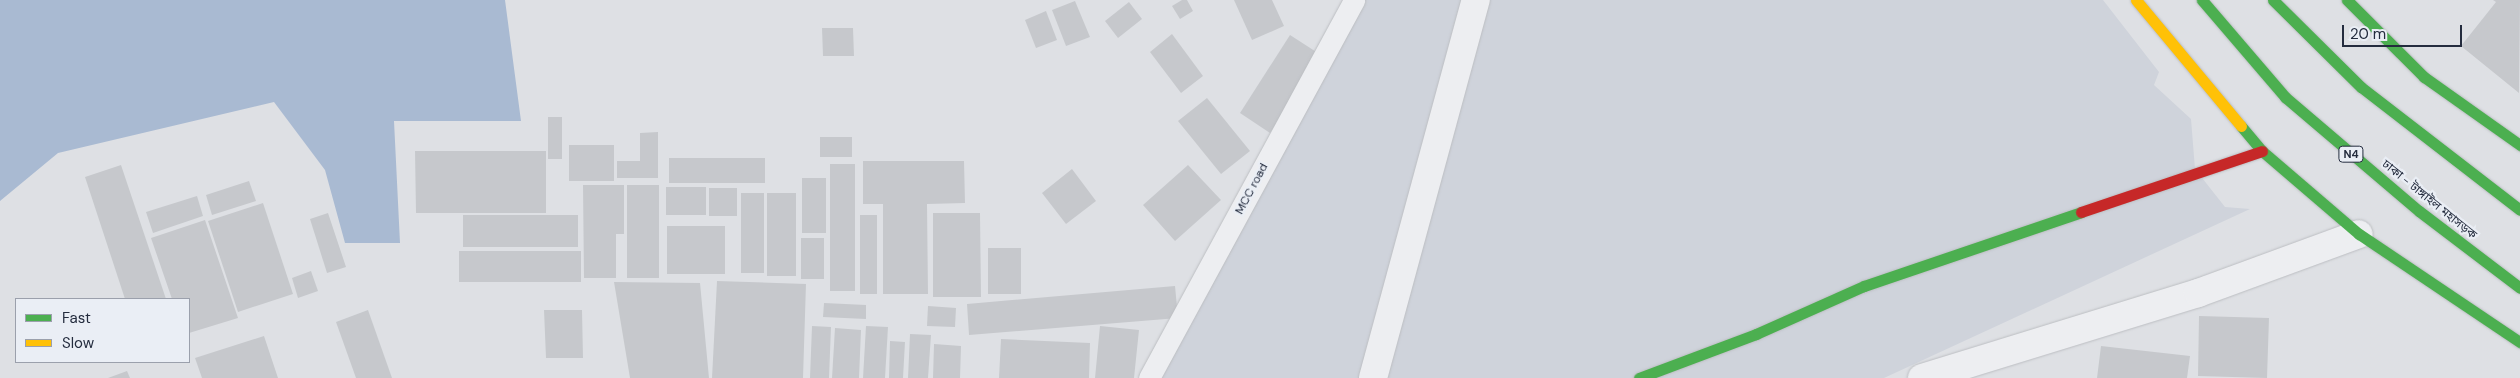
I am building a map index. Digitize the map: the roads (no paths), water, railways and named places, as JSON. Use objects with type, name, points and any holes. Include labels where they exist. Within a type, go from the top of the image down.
[{"type":"main road","points":[[2136,0],[2262,151],[2359,234],[2520,342]]},
{"type":"main road","name":"ঢাকা - টাঙ্গাইল মহাসড়ক","points":[[2202,0],[2285,97],[2419,211],[2520,288]]},
{"type":"main road","points":[[2274,0],[2361,87],[2520,210]]},
{"type":"main road","points":[[2348,0],[2424,77],[2520,146]]},
{"type":"main road","points":[[1639,378],[1756,334],[1864,286],[2262,151]]},
{"type":"street","points":[[1373,378],[1476,0]]},
{"type":"street","points":[[1922,378],[2198,293],[2359,234]]},
{"type":"lane","name":"MCC road","points":[[1149,378],[1354,0]]},
{"type":"water","points":[[0,0],[505,0],[521,121],[394,121],[400,243],[345,243],[325,170],[274,102],[58,153],[0,201]]}]
